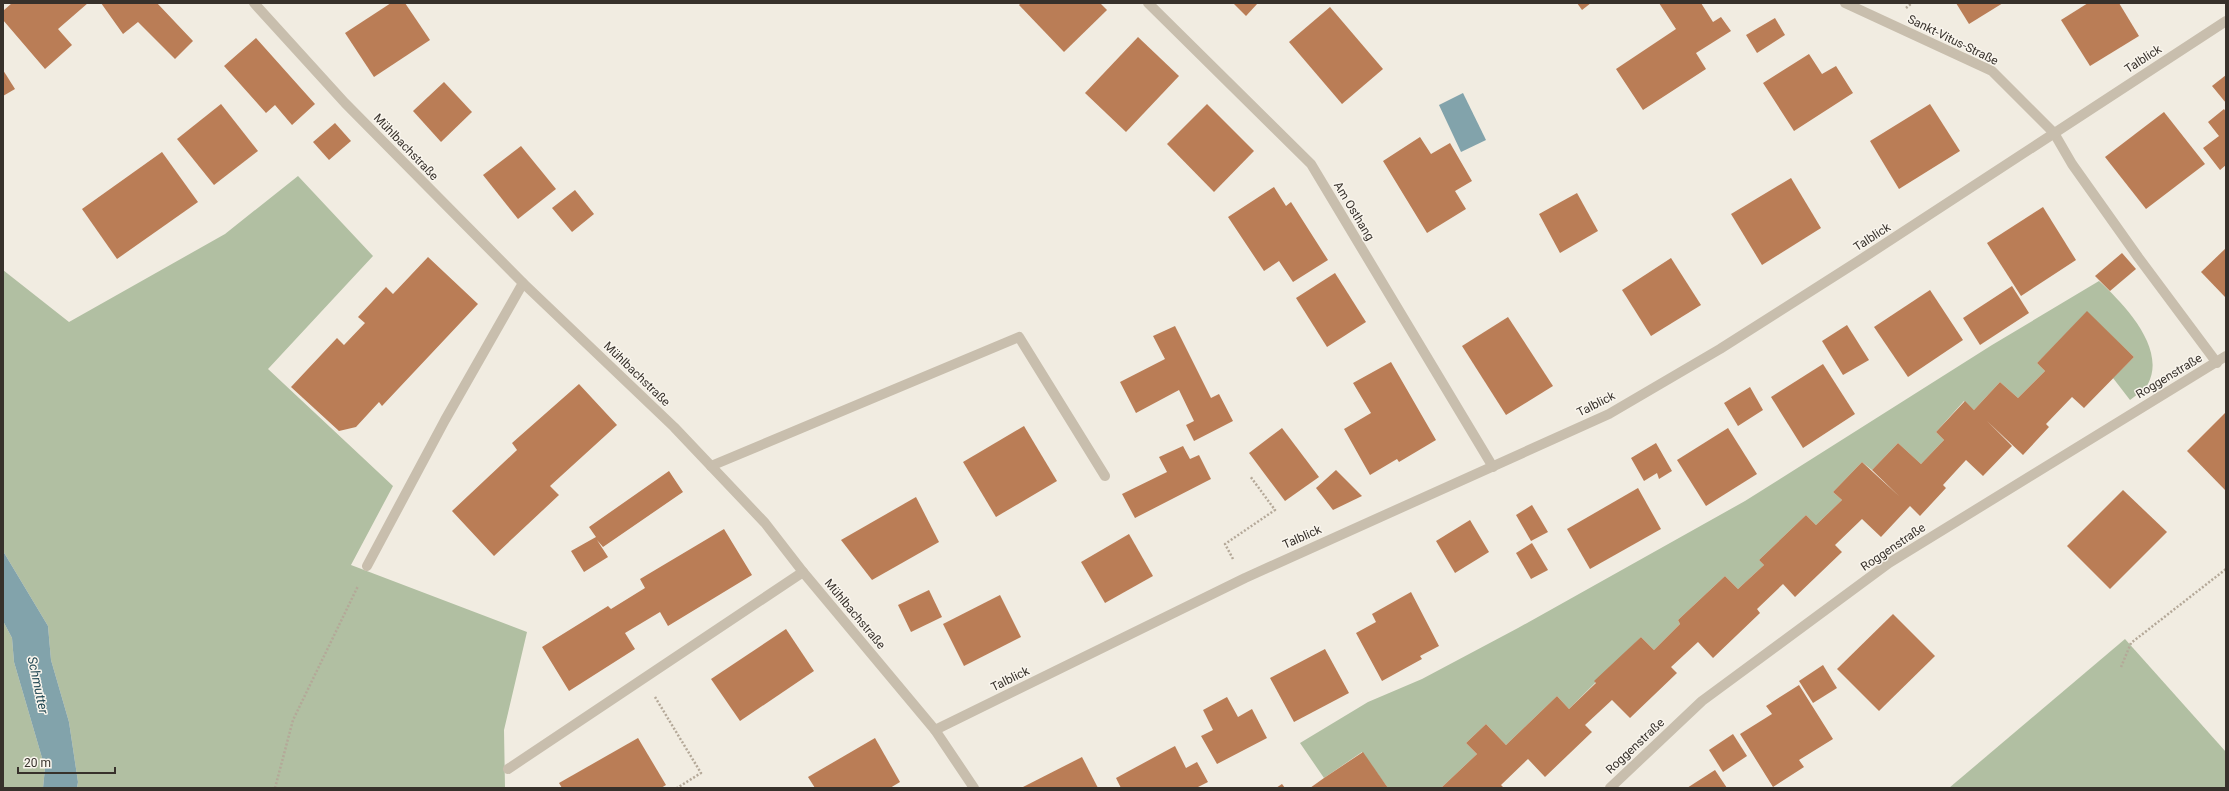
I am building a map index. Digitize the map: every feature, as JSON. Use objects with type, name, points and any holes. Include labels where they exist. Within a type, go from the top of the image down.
[{"type":"street","name":"Mühlbachstraße","points":[[254,3],[345,102],[523,283],[674,427],[765,523],[935,730],[974,788]]},
{"type":"street","name":"Am Osthang","points":[[1148,3],[1311,164],[1494,467]]},
{"type":"street","name":"Sankt-Vitus-Straße","points":[[1845,3],[1992,71],[2054,133],[2072,164],[2138,257]]},
{"type":"street","name":"Talblick","points":[[935,730],[1245,578],[1609,414],[1720,349],[1912,227],[2226,21]]},
{"type":"street","name":"Roggenstraße","points":[[2138,257],[2216,363]]},
{"type":"street","points":[[367,566],[445,420],[523,283]]},
{"type":"street","points":[[711,466],[1019,337],[1105,476]]},
{"type":"street","name":"Roggenstraße","points":[[1610,788],[1702,701],[1889,563],[2226,356]]},
{"type":"street","points":[[508,769],[804,572]]},
{"type":"path","points":[[1245,578],[1225,544],[1275,510],[1250,476]]},
{"type":"path","points":[[274,788],[293,720],[367,566]]},
{"type":"path","points":[[2121,666],[2131,643],[2226,569]]},
{"type":"path","points":[[644,678],[702,773],[677,788]]},
{"type":"green space","points":[[298,176],[373,256],[268,369],[393,486],[351,565],[527,632],[504,730],[505,788],[77,788],[78,782],[69,722],[51,660],[48,626],[3,551],[3,270],[69,322],[225,234]]},
{"type":"green space","points":[[2099,281],[2119,301],[2140,327],[2152,356],[2152,370],[2148,384],[2142,391],[2130,400],[2113,378],[2134,357],[2087,312],[2037,363],[2045,371],[2018,398],[2000,382],[1974,410],[1964,401],[1936,432],[1944,440],[1921,464],[1898,443],[1872,470],[1862,462],[1833,492],[1842,500],[1816,525],[1806,515],[1759,560],[1764,565],[1738,589],[1725,576],[1678,620],[1680,624],[1654,650],[1641,637],[1569,709],[1557,696],[1506,745],[1486,724],[1466,743],[1477,754],[1441,788],[1388,788],[1362,752],[1324,778],[1300,743],[1368,702],[1422,679],[1518,628],[1745,501],[1992,345]]},
{"type":"green space","points":[[3,621],[12,638],[14,662],[45,768],[43,788],[3,788]]},
{"type":"green space","points":[[2125,639],[2226,752],[2226,788],[1949,788]]},
{"type":"water","points":[[1463,93],[1486,140],[1461,152],[1439,105]]},
{"type":"water","name":"Schmutter","points":[[3,551],[48,626],[51,660],[69,722],[78,782],[77,788],[43,788],[45,768],[14,662],[12,638],[3,621]]},
{"type":"building","points":[[12,3],[88,3],[58,29],[72,45],[45,69],[3,20],[3,11]]},
{"type":"building","points":[[101,3],[157,3],[193,41],[175,59],[138,22],[123,34]]},
{"type":"building","points":[[391,3],[405,3],[430,40],[374,77],[345,33]]},
{"type":"building","points":[[1021,3],[1100,3],[1107,10],[1064,52],[1019,5]]},
{"type":"building","points":[[1233,3],[1258,3],[1246,16]]},
{"type":"building","points":[[1577,3],[1591,3],[1582,10]]},
{"type":"building","points":[[1659,3],[1701,3],[1713,22],[1721,17],[1731,31],[1696,53],[1706,69],[1643,110],[1616,69],[1676,29]]},
{"type":"building","points":[[1956,3],[2003,3],[1969,24]]},
{"type":"building","points":[[2088,3],[2119,3],[2139,36],[2090,66],[2061,20]]},
{"type":"building","points":[[1330,7],[1383,69],[1342,104],[1289,42]]},
{"type":"building","points":[[1775,18],[1785,35],[1757,53],[1746,35]]},
{"type":"building","points":[[1138,37],[1179,76],[1126,132],[1085,93]]},
{"type":"building","points":[[256,38],[315,104],[292,125],[275,105],[266,113],[224,66]]},
{"type":"building","points":[[1809,54],[1822,74],[1836,66],[1853,93],[1794,131],[1763,83]]},
{"type":"building","points":[[3,70],[15,89],[3,96]]},
{"type":"building","points":[[2226,75],[2226,103],[2212,86]]},
{"type":"building","points":[[444,82],[472,112],[441,142],[413,111]]},
{"type":"building","points":[[221,104],[258,151],[214,185],[177,139]]},
{"type":"building","points":[[1207,104],[1254,151],[1214,192],[1167,144]]},
{"type":"building","points":[[1930,104],[1960,151],[1899,189],[1870,141]]},
{"type":"building","points":[[2224,109],[2226,112],[2226,165],[2220,170],[2203,148],[2219,136],[2208,122]]},
{"type":"building","points":[[2164,112],[2205,164],[2146,209],[2105,157]]},
{"type":"building","points":[[335,123],[351,141],[329,160],[313,142]]},
{"type":"building","points":[[1420,137],[1431,154],[1450,143],[1472,181],[1455,191],[1466,209],[1427,233],[1383,161]]},
{"type":"building","points":[[521,146],[556,189],[518,219],[483,175]]},
{"type":"building","points":[[162,152],[198,202],[117,259],[82,209]]},
{"type":"building","points":[[1791,178],[1821,228],[1762,265],[1731,214]]},
{"type":"building","points":[[1274,187],[1286,206],[1291,202],[1328,260],[1293,282],[1279,261],[1264,271],[1228,217]]},
{"type":"building","points":[[575,190],[594,214],[572,232],[552,208]]},
{"type":"building","points":[[1577,193],[1598,231],[1560,253],[1539,214]]},
{"type":"building","points":[[2043,207],[2076,260],[2021,296],[1987,243]]},
{"type":"building","points":[[2226,248],[2226,298],[2201,272]]},
{"type":"building","points":[[2122,253],[2136,269],[2110,291],[2095,276]]},
{"type":"building","points":[[428,257],[478,304],[382,406],[379,402],[356,427],[339,431],[291,387],[337,338],[344,345],[365,323],[358,317],[386,287],[393,294]]},
{"type":"building","points":[[1671,258],[1701,305],[1651,336],[1622,290]]},
{"type":"building","points":[[1335,273],[1366,322],[1327,347],[1296,298]]},
{"type":"building","points":[[2012,286],[2029,313],[1980,345],[1963,318]]},
{"type":"building","points":[[1930,290],[1963,340],[1908,377],[1874,327]]},
{"type":"building","points":[[2087,311],[2134,357],[2084,408],[2072,397],[2046,424],[2049,427],[2023,455],[1987,421],[2012,446],[1983,476],[1966,460],[1943,485],[1946,488],[1920,516],[1910,506],[1881,537],[1862,519],[1835,545],[1842,552],[1795,597],[1783,584],[1757,609],[1760,613],[1713,658],[1698,642],[1671,667],[1677,673],[1630,718],[1612,700],[1585,725],[1592,732],[1545,777],[1528,759],[1501,785],[1504,788],[1441,788],[1477,754],[1466,743],[1486,724],[1506,745],[1557,696],[1569,709],[1596,683],[1594,681],[1641,637],[1654,650],[1680,624],[1678,620],[1725,576],[1738,589],[1764,565],[1759,560],[1806,515],[1816,525],[1842,500],[1833,492],[1862,462],[1900,497],[1872,470],[1898,443],[1921,464],[1944,440],[1936,432],[1965,401],[1974,410],[2000,382],[2018,398],[2045,371],[2037,363]]},
{"type":"building","points":[[1508,317],[1553,386],[1506,415],[1462,346]]},
{"type":"building","points":[[1847,325],[1869,360],[1843,375],[1822,341]]},
{"type":"building","points":[[1175,326],[1211,398],[1219,394],[1233,421],[1194,441],[1186,425],[1194,421],[1179,390],[1136,413],[1120,382],[1165,359],[1153,336]]},
{"type":"building","points":[[1391,362],[1436,440],[1399,462],[1397,459],[1370,475],[1344,429],[1371,413],[1353,383]]},
{"type":"building","points":[[1823,364],[1855,414],[1803,448],[1771,397]]},
{"type":"building","points":[[579,384],[617,425],[550,486],[559,495],[494,556],[452,511],[517,450],[512,443]]},
{"type":"building","points":[[1750,387],[1763,410],[1738,426],[1724,403]]},
{"type":"building","points":[[2226,412],[2226,491],[2187,451]]},
{"type":"building","points":[[1024,426],[1057,481],[996,517],[963,462]]},
{"type":"building","points":[[1282,428],[1319,477],[1285,501],[1249,453]]},
{"type":"building","points":[[1728,428],[1757,474],[1706,506],[1677,460]]},
{"type":"building","points":[[1656,443],[1672,471],[1659,479],[1657,473],[1644,481],[1631,458]]},
{"type":"building","points":[[1183,446],[1190,459],[1199,455],[1211,479],[1135,518],[1122,494],[1167,472],[1159,457]]},
{"type":"building","points":[[1336,470],[1362,496],[1333,510],[1316,488]]},
{"type":"building","points":[[669,471],[683,492],[603,547],[597,540],[608,557],[584,572],[571,551],[596,537],[589,527]]},
{"type":"building","points":[[1638,488],[1661,529],[1590,569],[1567,529]]},
{"type":"building","points":[[2123,490],[2167,532],[2110,589],[2067,546]]},
{"type":"building","points":[[916,497],[939,542],[872,580],[841,540]]},
{"type":"building","points":[[1532,505],[1548,532],[1531,541],[1516,515]]},
{"type":"building","points":[[1470,520],[1489,552],[1455,573],[1436,541]]},
{"type":"building","points":[[724,529],[752,575],[668,626],[660,612],[625,633],[635,649],[569,691],[542,647],[608,606],[611,609],[645,588],[640,579]]},
{"type":"building","points":[[1129,534],[1153,576],[1105,603],[1081,562]]},
{"type":"building","points":[[1532,543],[1548,570],[1531,579],[1516,553]]},
{"type":"building","points":[[929,590],[942,617],[911,632],[898,605]]},
{"type":"building","points":[[1411,592],[1439,646],[1420,656],[1422,659],[1382,681],[1356,633],[1376,622],[1372,614]]},
{"type":"building","points":[[1000,595],[1021,637],[964,666],[943,624]]},
{"type":"building","points":[[1893,614],[1935,656],[1879,711],[1837,669]]},
{"type":"building","points":[[786,629],[814,671],[740,721],[711,679]]},
{"type":"building","points":[[1325,649],[1349,693],[1294,722],[1270,678]]},
{"type":"building","points":[[1823,665],[1837,688],[1813,703],[1799,681]]},
{"type":"building","points":[[1799,685],[1833,739],[1799,760],[1804,767],[1773,787],[1740,734],[1772,714],[1766,706]]},
{"type":"building","points":[[1227,697],[1238,717],[1252,709],[1267,738],[1217,764],[1201,736],[1213,730],[1203,710]]},
{"type":"building","points":[[1733,734],[1747,756],[1723,772],[1709,750]]},
{"type":"building","points":[[638,738],[666,785],[661,788],[562,788],[559,783]]},
{"type":"building","points":[[875,738],[900,782],[890,788],[815,788],[808,777]]},
{"type":"building","points":[[1175,746],[1186,768],[1197,762],[1208,782],[1196,788],[1121,788],[1116,778]]},
{"type":"building","points":[[1363,752],[1388,788],[1310,788],[1324,778]]},
{"type":"building","points":[[1082,757],[1098,788],[1023,787]]},
{"type":"building","points":[[1715,770],[1727,788],[1687,788]]},
{"type":"building","points":[[1282,784],[1285,788],[1276,788]]}]
